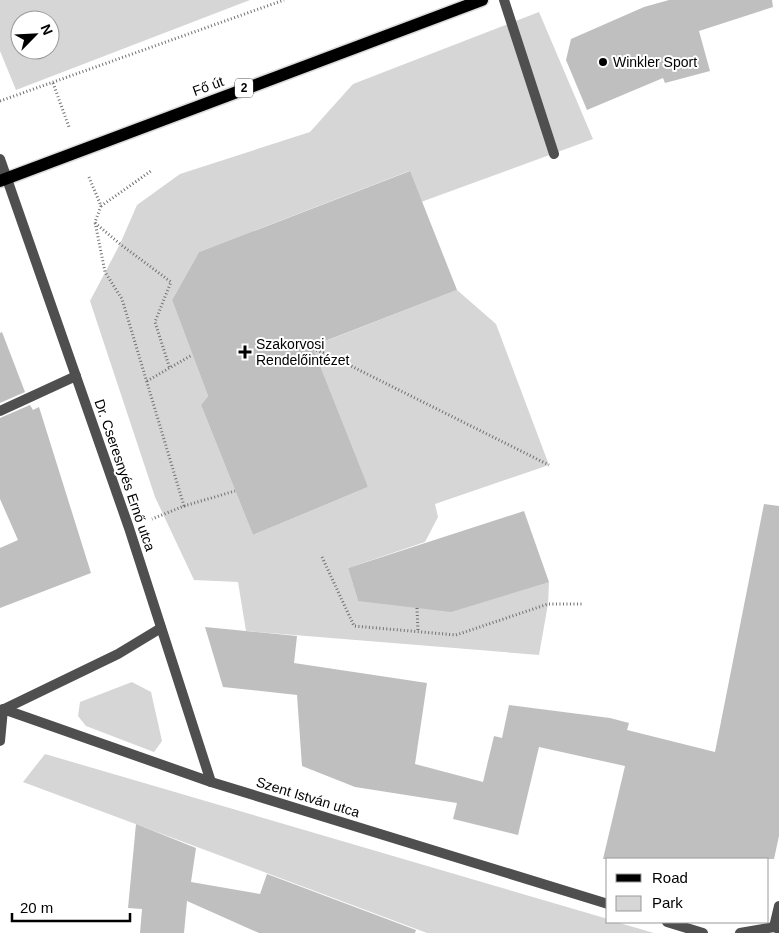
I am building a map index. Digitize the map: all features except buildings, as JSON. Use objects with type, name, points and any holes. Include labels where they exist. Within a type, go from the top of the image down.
[{"type":"main road","name":"Fő út","points":[[4,180],[482,0]]},
{"type":"street","points":[[504,0],[554,154]]},
{"type":"street","name":"Dr. Cseresnyés Ernő utca","points":[[0,159],[4,180],[76,376],[129,528],[211,782]]},
{"type":"street","points":[[0,411],[76,376]]},
{"type":"street","points":[[0,741],[2,710],[118,654],[160,628]]},
{"type":"street","name":"Szent István utca","points":[[2,710],[211,782],[606,903]]},
{"type":"street","points":[[740,933],[776,928],[779,906]]},
{"type":"street","points":[[670,923],[704,933]]},
{"type":"path","points":[[0,101],[284,0]]},
{"type":"path","points":[[52,83],[101,206]]},
{"type":"path","points":[[151,171],[101,206],[95,222],[105,272],[122,299],[184,506]]},
{"type":"path","points":[[95,222],[120,244],[171,282],[155,322],[170,369]]},
{"type":"path","points":[[300,344],[329,355],[549,465]]},
{"type":"path","points":[[147,381],[192,355]]},
{"type":"path","points":[[129,528],[184,506],[235,491]]},
{"type":"path","points":[[322,557],[354,626],[456,635],[548,604],[582,604]]},
{"type":"path","points":[[417,608],[418,632]]},
{"type":"green space","points":[[0,0],[250,0],[16,90],[0,51]]},
{"type":"green space","points":[[539,12],[593,139],[421,202],[409,171],[199,252],[172,300],[208,396],[201,405],[253,535],[368,487],[298,350],[457,290],[496,324],[549,465],[435,504],[438,517],[425,542],[348,568],[358,601],[549,582],[548,604],[539,655],[246,631],[238,582],[194,580],[155,497],[90,301],[120,244],[137,205],[180,174],[310,132],[353,84]]},
{"type":"green space","points":[[132,682],[151,692],[162,741],[154,752],[86,726],[78,716],[80,702]]},
{"type":"green space","points":[[45,754],[606,918],[606,923],[619,923],[654,933],[427,933],[23,782]]},
{"type":"place","name":"Winkler Sport","points":[[603,62]]},
{"type":"place","name":"Szakorvosi Rendelőintézet","points":[[245,352]]}]
